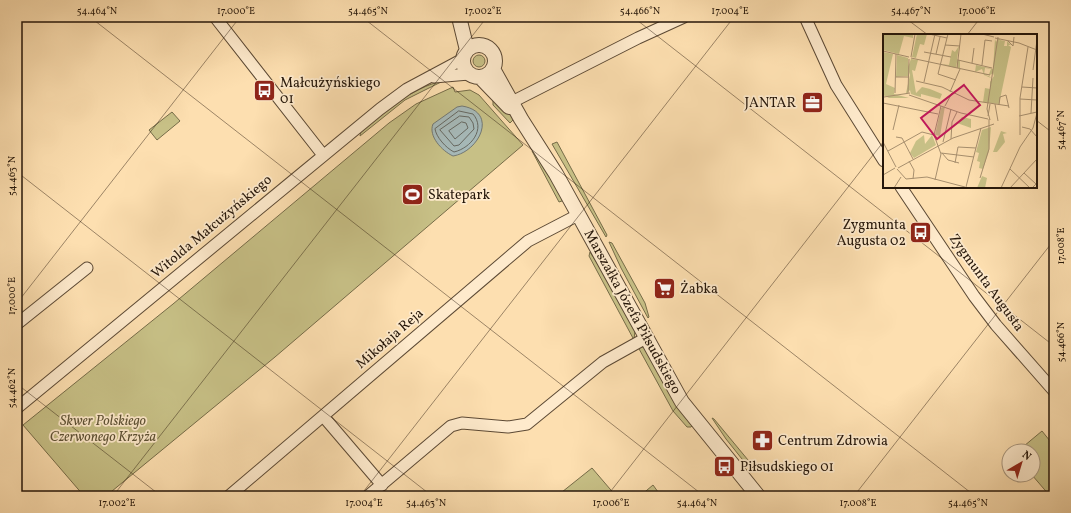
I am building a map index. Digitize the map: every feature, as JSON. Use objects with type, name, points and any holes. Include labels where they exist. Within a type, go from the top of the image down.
[{"type":"street","points":[[215,17],[323,155]]},
{"type":"street","points":[[460,17],[470,51],[465,70],[474,76],[487,75],[493,69],[495,61],[493,52],[485,46],[470,51]]},
{"type":"street","points":[[512,102],[632,40],[684,17]]},
{"type":"street","points":[[805,17],[836,85],[883,159]]},
{"type":"street","name":"Witolda Małcużyńskiego","points":[[17,408],[394,97],[432,77],[470,51]]},
{"type":"street","name":"Marszałka Józefa Piłsudskiego","points":[[493,69],[521,119],[556,174],[682,402],[758,496]]},
{"type":"street","name":"Witolda Małcużyńskiego","points":[[432,77],[474,76]]},
{"type":"street","name":"Marszałka Józefa Piłsudskiego","points":[[474,76],[521,119]]},
{"type":"street","name":"Zygmunta Augusta","points":[[902,188],[974,296],[996,325],[1054,391]]},
{"type":"street","name":"Mikołaja Reja","points":[[229,496],[528,241],[578,215]]},
{"type":"street","points":[[17,324],[87,268]]},
{"type":"street","points":[[368,496],[446,429],[460,423],[508,427],[523,425],[532,421],[603,362],[646,338]]},
{"type":"street","points":[[323,416],[382,485]]},
{"type":"green space","points":[[481,55],[484,56],[484,66],[477,67],[474,66],[473,59],[474,56]]},
{"type":"green space","points":[[443,81],[405,100],[360,136],[361,131],[399,101],[431,84]]},
{"type":"green space","name":"Skwer Polskiego Czerwonego Krzyża","points":[[453,87],[455,92],[470,90],[479,95],[523,145],[275,357],[106,496],[84,496],[23,425],[173,304],[389,123],[416,104]]},
{"type":"green space","points":[[493,101],[504,107],[514,119],[510,123],[493,105]]},
{"type":"green space","points":[[172,112],[180,121],[157,140],[149,130]]},
{"type":"green space","points":[[557,142],[607,235],[606,237],[552,144]]},
{"type":"green space","points":[[532,151],[535,151],[563,198],[562,201],[559,202]]},
{"type":"green space","points":[[609,242],[612,243],[645,303],[648,318],[621,268]]},
{"type":"green space","points":[[590,252],[606,277],[635,330],[634,340],[589,256]]},
{"type":"green space","points":[[638,347],[644,347],[674,400],[692,426],[691,427],[687,427],[673,411]]},
{"type":"green space","points":[[712,418],[753,466],[750,469],[726,439]]},
{"type":"green space","points":[[1042,431],[1054,446],[1054,496],[1050,496],[1039,483],[1041,483],[1041,443],[1028,443]]},
{"type":"green space","points":[[592,468],[616,496],[557,496]]},
{"type":"green space","points":[[653,485],[661,496],[640,496]]},
{"type":"water","points":[[462,106],[473,110],[480,116],[482,123],[481,132],[471,147],[462,153],[453,156],[437,143],[432,133],[432,129],[433,124],[457,107]]},
{"type":"place","name":"Małcużyńskiego 01","points":[[264,91]]},
{"type":"place","name":"JANTAR","points":[[812,103]]},
{"type":"place","name":"Skatepark","points":[[412,195]]},
{"type":"place","name":"Zygmunta Augusta 02","points":[[921,233]]},
{"type":"place","name":"Żabka","points":[[665,289]]},
{"type":"place","name":"Centrum Zdrowia","points":[[762,441]]},
{"type":"place","name":"Piłsudskiego 01","points":[[725,467]]}]
